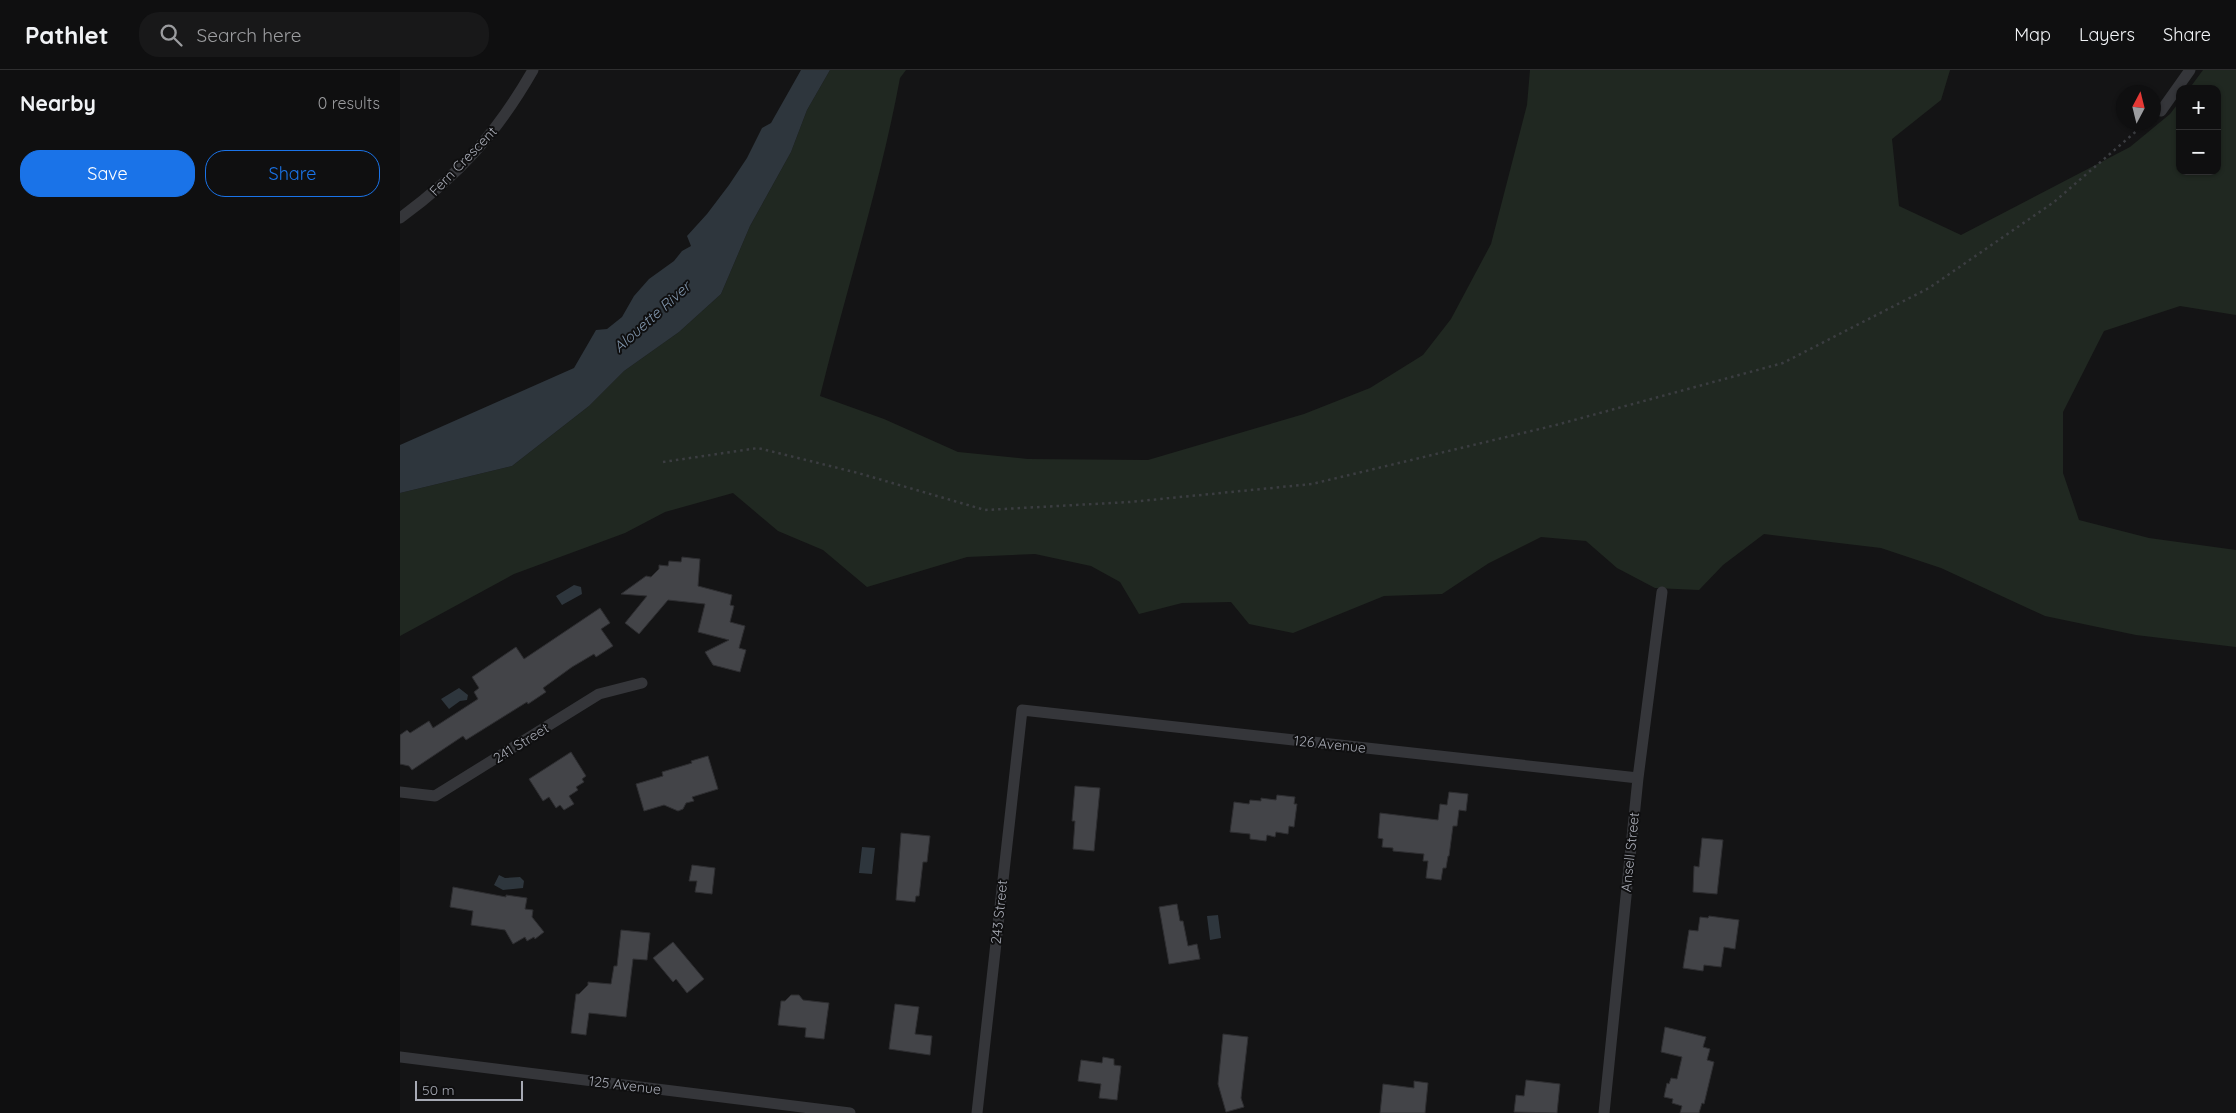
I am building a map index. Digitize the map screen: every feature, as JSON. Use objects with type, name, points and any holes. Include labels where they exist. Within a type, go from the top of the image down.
[{"type":"street","name":"Fern Crescent","points":[[400,218],[433,194],[486,142],[515,102],[533,70]]},
{"type":"street","points":[[2161,110],[2190,70]]},
{"type":"street","name":"Ansell Street","points":[[1604,1113],[1638,778],[1662,592]]},
{"type":"street","name":"241 Street","points":[[400,792],[435,796],[599,694],[642,683]]},
{"type":"street","name":"126 Avenue","points":[[1022,710],[1638,778]]},
{"type":"street","name":"243 Street","points":[[977,1113],[1022,710]]},
{"type":"street","name":"125 Avenue","points":[[400,1057],[850,1113]]},
{"type":"path","points":[[663,462],[758,448],[858,473],[985,510],[1130,502],[1312,484],[1556,425],[1783,363],[1929,288],[2054,202],[2138,130]]},
{"type":"shaded area","points":[[830,70],[906,70],[900,78],[873,198],[820,396],[884,419],[958,452],[1028,459],[1148,460],[1304,414],[1370,388],[1423,355],[1451,319],[1491,244],[1527,105],[1530,70],[1950,70],[1941,100],[1892,139],[1899,206],[1961,235],[2130,147],[2151,130],[2161,130],[2161,121],[2176,106],[2176,175],[2221,175],[2221,85],[2192,85],[2203,70],[2236,70],[2236,315],[2180,306],[2104,331],[2063,412],[2063,473],[2079,520],[2149,538],[2236,550],[2236,647],[2136,635],[2045,616],[1941,568],[1881,548],[1764,534],[1723,565],[1699,590],[1655,588],[1617,568],[1586,541],[1541,537],[1489,563],[1442,594],[1384,596],[1293,633],[1249,624],[1231,602],[1182,603],[1139,614],[1120,582],[1091,566],[1035,554],[967,557],[867,587],[823,550],[778,531],[733,493],[665,512],[625,533],[514,574],[400,636],[400,493],[512,466],[589,406],[624,371],[679,332],[721,294],[750,226],[791,152],[807,110]]},
{"type":"water","name":"Alouette River","points":[[801,70],[830,70],[807,110],[791,152],[750,226],[721,294],[679,332],[624,371],[589,406],[512,466],[400,493],[400,445],[574,368],[596,330],[607,329],[622,317],[634,296],[649,279],[674,261],[682,251],[691,246],[687,236],[729,185],[747,158],[762,128],[771,123]]},
{"type":"water","points":[[574,585],[581,587],[582,594],[562,605],[556,596]]},
{"type":"water","points":[[459,688],[468,695],[467,700],[460,701],[449,709],[441,699]]},
{"type":"water","points":[[862,847],[875,848],[872,874],[859,873]]},
{"type":"water","points":[[499,875],[505,878],[520,877],[524,881],[523,888],[503,890],[494,885]]},
{"type":"water","points":[[1218,915],[1221,938],[1210,940],[1207,916]]},
{"type":"building","points":[[682,557],[700,559],[698,586],[732,595],[730,605],[734,606],[730,622],[745,626],[739,648],[746,650],[740,672],[713,665],[705,652],[729,640],[698,632],[705,604],[668,600],[639,634],[625,623],[647,596],[621,594],[646,576],[651,577],[659,569],[659,565],[668,566],[669,561],[681,562]]},
{"type":"building","points":[[600,608],[610,623],[601,629],[613,646],[596,657],[594,654],[572,667],[543,688],[546,692],[528,704],[527,702],[466,740],[463,736],[412,770],[409,766],[400,764],[400,735],[407,730],[410,733],[429,721],[433,728],[478,699],[474,692],[479,688],[472,677],[516,647],[524,659]]},
{"type":"building","points":[[571,752],[586,776],[582,779],[584,782],[576,787],[578,790],[569,796],[574,804],[564,810],[560,805],[556,808],[549,797],[543,801],[529,779]]},
{"type":"building","points":[[708,756],[718,789],[692,797],[694,801],[686,803],[683,809],[678,811],[664,805],[644,811],[636,784],[663,776],[662,772]]},
{"type":"building","points":[[1075,786],[1100,788],[1094,851],[1073,849],[1075,821],[1072,821]]},
{"type":"building","points":[[1449,792],[1468,794],[1466,811],[1459,810],[1457,826],[1453,826],[1449,856],[1446,868],[1443,868],[1441,880],[1426,878],[1428,861],[1423,861],[1424,854],[1393,851],[1393,848],[1382,847],[1383,839],[1378,838],[1380,813],[1438,820],[1440,804],[1447,805]]},
{"type":"building","points":[[1277,795],[1295,797],[1294,804],[1297,804],[1294,827],[1289,826],[1288,834],[1276,832],[1275,837],[1267,835],[1266,841],[1250,839],[1250,834],[1230,832],[1234,802],[1249,804],[1250,800],[1261,801],[1261,798],[1276,800]]},
{"type":"building","points":[[901,833],[930,836],[927,862],[923,862],[919,896],[916,896],[915,902],[896,900]]},
{"type":"building","points":[[1702,838],[1723,840],[1717,894],[1693,892],[1694,866],[1699,867]]},
{"type":"building","points":[[692,865],[715,868],[712,894],[695,892],[697,881],[689,881]]},
{"type":"building","points":[[453,887],[506,897],[506,895],[527,898],[525,909],[533,910],[532,917],[544,932],[535,939],[534,937],[527,941],[525,937],[513,944],[505,930],[471,925],[473,911],[450,907]]},
{"type":"building","points":[[1177,904],[1188,946],[1197,944],[1200,959],[1169,964],[1159,907]]},
{"type":"building","points":[[1709,916],[1739,920],[1735,949],[1724,947],[1721,967],[1704,965],[1703,971],[1683,968],[1689,930],[1698,931],[1700,917],[1708,918]]},
{"type":"building","points":[[621,930],[650,933],[647,960],[633,959],[626,1017],[589,1013],[586,1035],[571,1033],[576,994],[579,994],[588,985],[588,982],[611,984],[614,966],[617,966]]},
{"type":"building","points":[[673,942],[704,979],[687,993],[676,979],[673,982],[653,958]]},
{"type":"building","points":[[791,995],[799,995],[803,1000],[829,1003],[824,1039],[805,1037],[806,1028],[778,1025],[781,1001],[785,1001]]},
{"type":"building","points":[[895,1004],[919,1007],[915,1034],[932,1036],[930,1055],[889,1049]]},
{"type":"building","points":[[1665,1027],[1706,1037],[1703,1047],[1710,1049],[1707,1060],[1714,1062],[1704,1104],[1702,1103],[1699,1113],[1680,1113],[1682,1106],[1672,1103],[1673,1099],[1664,1097],[1667,1083],[1669,1084],[1671,1078],[1677,1079],[1682,1057],[1661,1052]]},
{"type":"building","points":[[1223,1034],[1248,1037],[1241,1098],[1244,1107],[1226,1112],[1218,1084]]},
{"type":"building","points":[[1103,1057],[1114,1059],[1114,1065],[1121,1066],[1117,1100],[1099,1098],[1101,1084],[1078,1081],[1081,1060],[1102,1063]]},
{"type":"building","points":[[1526,1080],[1560,1084],[1557,1113],[1514,1112],[1516,1095],[1524,1096]]},
{"type":"building","points":[[1414,1081],[1428,1083],[1425,1113],[1380,1113],[1383,1084],[1414,1088]]}]
